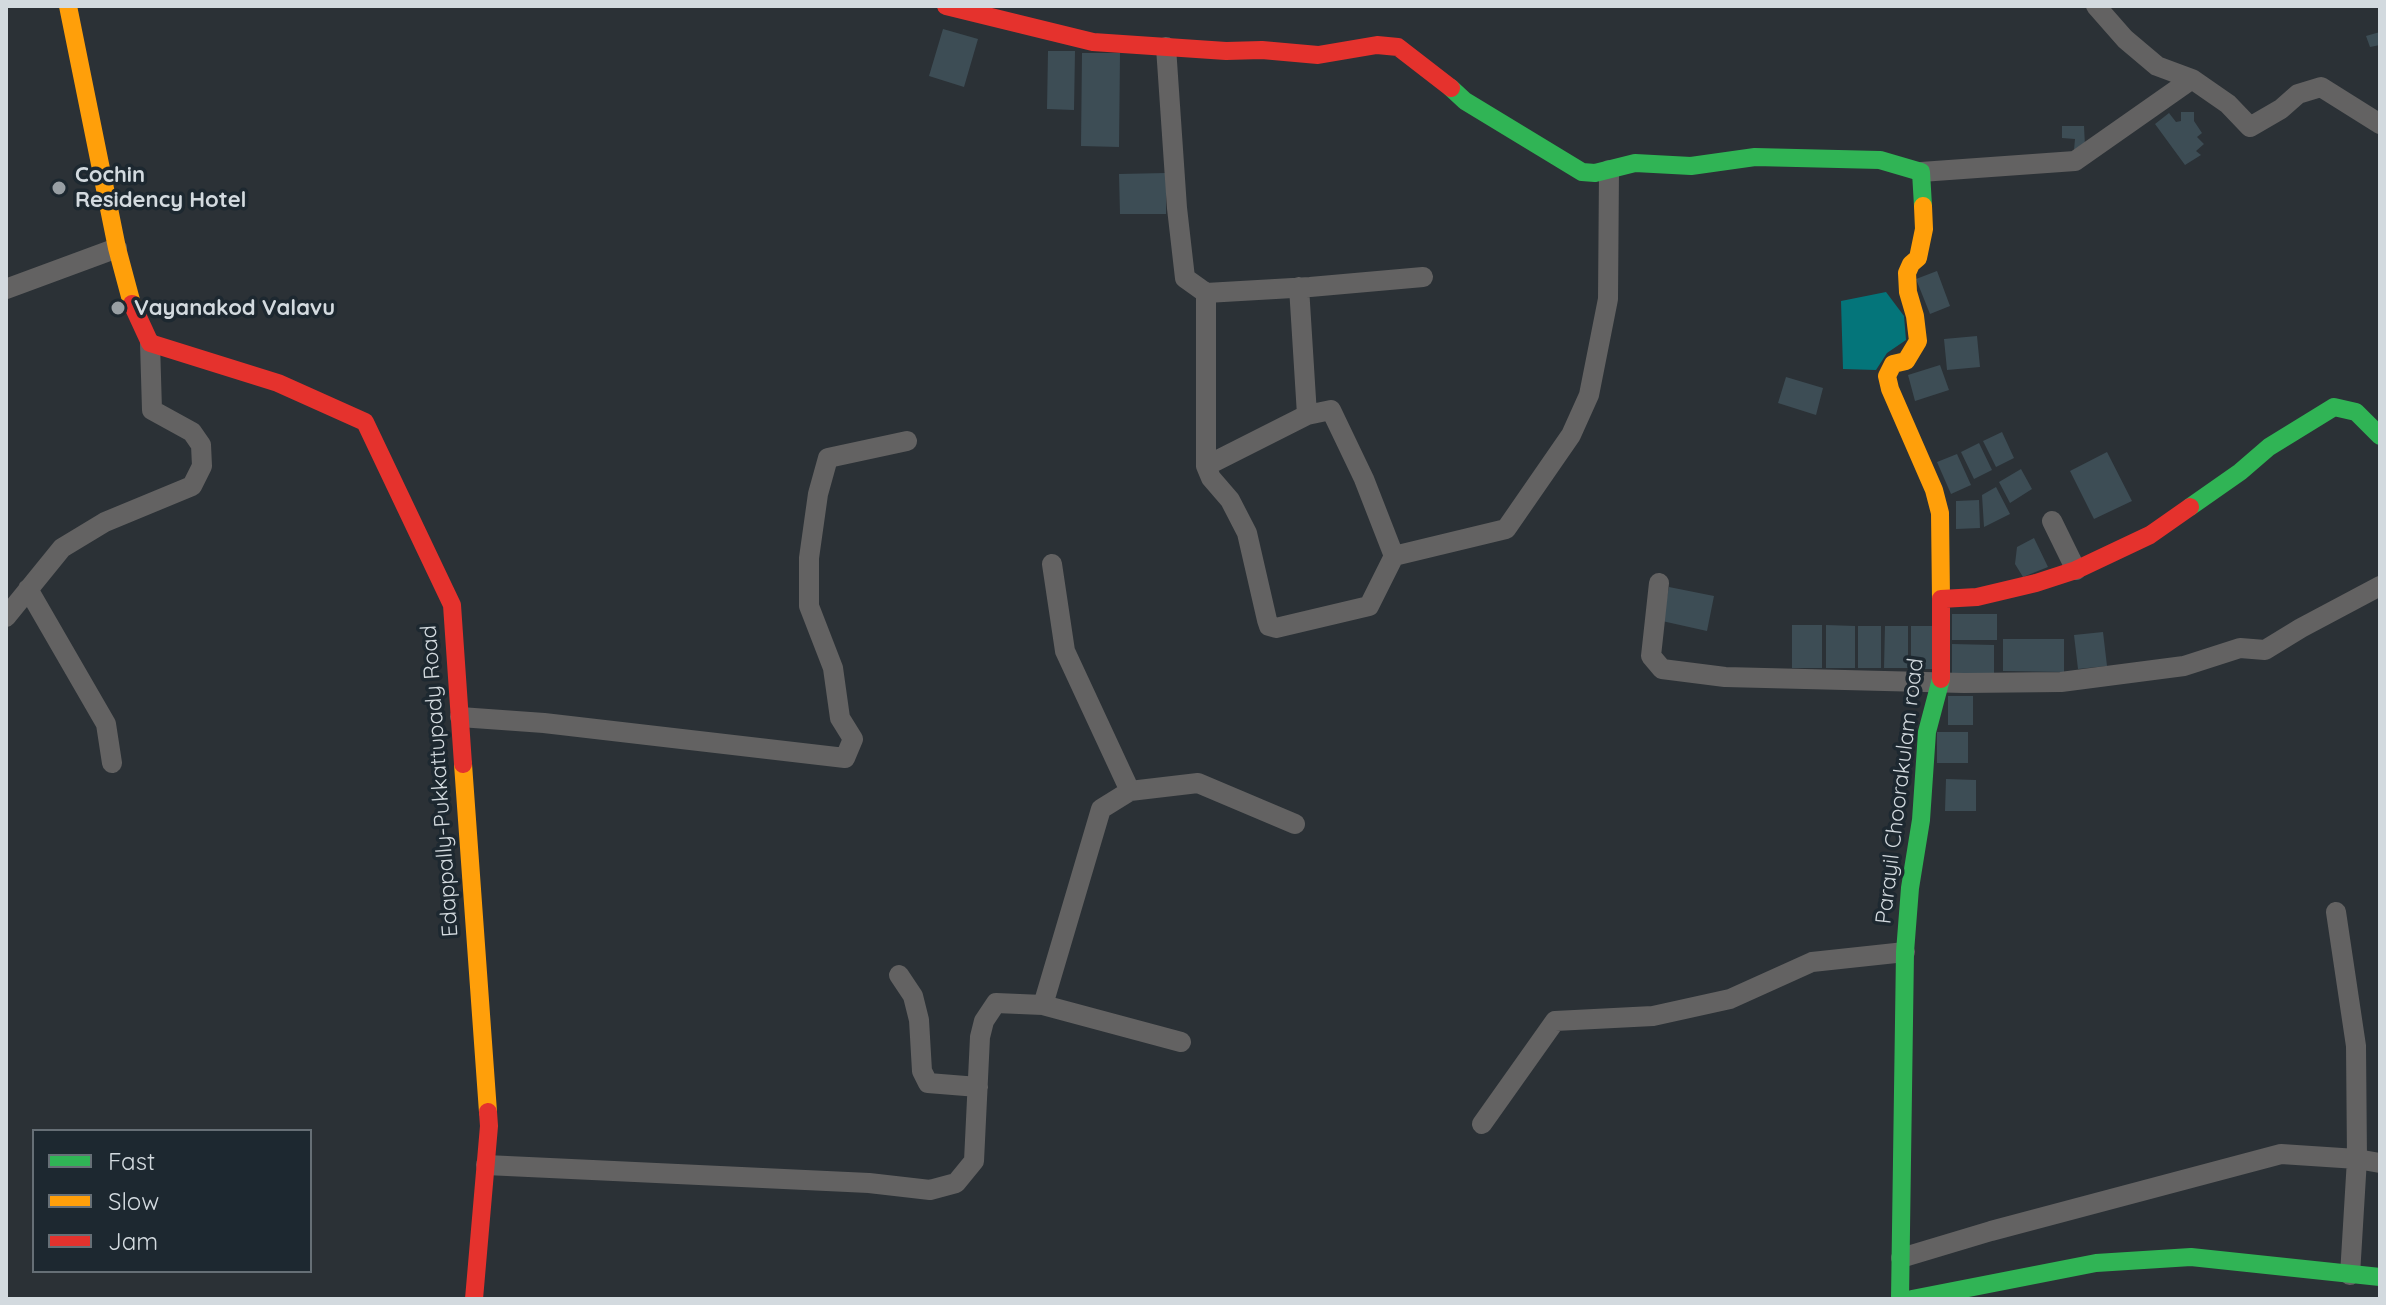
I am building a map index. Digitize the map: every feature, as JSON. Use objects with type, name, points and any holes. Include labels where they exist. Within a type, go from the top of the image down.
[{"type":"street","points":[[6,617],[62,548],[105,522],[192,486],[202,466],[201,445],[192,432],[152,410],[150,343],[131,301],[117,248],[68,6]]},
{"type":"street","points":[[946,6],[1093,42],[1318,55],[1377,45],[1398,47],[1465,101],[1582,172],[1595,173],[1635,163],[1691,166],[1755,157],[1880,160],[1921,172],[2075,161],[2192,79]]},
{"type":"street","points":[[2096,6],[2125,39],[2157,66],[2192,79],[2228,104],[2250,127],[2281,109],[2298,94],[2321,87],[2380,124]]},
{"type":"street","points":[[1166,47],[1185,278],[1206,293],[1423,277]]},
{"type":"street","points":[[1394,556],[1506,529],[1571,435],[1589,395],[1608,299],[1609,170]]},
{"type":"street","points":[[1921,172],[1924,229],[1918,258],[1907,273],[1918,341],[1906,361],[1893,364],[1887,376],[1934,490],[1940,513],[1941,599],[2002,592],[2076,570],[2150,535],[2240,472],[2269,447],[2334,407],[2356,412],[2380,436]]},
{"type":"street","points":[[6,289],[117,248]]},
{"type":"street","points":[[1299,287],[1307,415]]},
{"type":"street","points":[[1206,293],[1206,466],[1211,478],[1230,500],[1247,533],[1269,626],[1276,628],[1369,606],[1394,556],[1364,479],[1331,410],[1307,415],[1206,466]]},
{"type":"street","name":"Edappally-Pukkattupady Road","points":[[150,343],[278,383],[365,422],[452,605],[489,1126],[474,1299]]},
{"type":"street","points":[[460,717],[544,723],[845,758],[853,739],[840,718],[833,668],[809,606],[809,558],[818,494],[828,458],[907,441]]},
{"type":"street","points":[[2052,521],[2076,570]]},
{"type":"street","points":[[1052,564],[1065,651],[1130,791]]},
{"type":"street","points":[[1659,583],[1651,656],[1662,669],[1725,677],[1941,682],[2061,682],[2184,666],[2240,648],[2265,650],[2380,586]]},
{"type":"street","points":[[28,589],[106,724],[112,763]]},
{"type":"street","name":"Parayil Choorakulam road","points":[[1900,1299],[1905,952],[1910,888],[1921,820],[1927,732],[1941,682],[1941,599]]},
{"type":"street","points":[[1043,1005],[1101,809],[1130,791],[1198,783],[1295,824]]},
{"type":"street","points":[[2336,912],[2356,1046],[2357,1159],[2350,1275]]},
{"type":"street","points":[[1482,1124],[1555,1021],[1653,1016],[1730,999],[1812,962],[1905,952]]},
{"type":"street","points":[[899,975],[913,996],[919,1020],[922,1071],[928,1083],[978,1087]]},
{"type":"street","points":[[486,1165],[869,1183],[930,1190],[956,1183],[974,1161],[980,1037],[984,1021],[996,1003],[1043,1005],[1181,1042]]},
{"type":"street","points":[[1901,1258],[2281,1154],[2380,1163]]},
{"type":"street","points":[[1912,1299],[1945,1296],[2096,1263],[2191,1257],[2380,1277]]},
{"type":"water","points":[[1886,292],[1904,316],[1906,340],[1887,353],[1876,370],[1843,369],[1841,301]]},
{"type":"building","points":[[943,29],[978,39],[964,87],[929,76]]},
{"type":"building","points":[[2380,32],[2380,45],[2370,47],[2366,36]]},
{"type":"building","points":[[1048,51],[1075,51],[1074,110],[1047,109]]},
{"type":"building","points":[[1082,53],[1120,53],[1119,147],[1081,146]]},
{"type":"building","points":[[2181,112],[2194,112],[2194,121],[2202,133],[2197,137],[2204,144],[2196,151],[2201,155],[2185,165],[2155,124],[2169,113],[2176,122],[2181,121]]},
{"type":"building","points":[[2062,126],[2084,126],[2085,146],[2074,150],[2075,139],[2062,138]]},
{"type":"building","points":[[1166,173],[1166,214],[1120,214],[1119,174]]},
{"type":"building","points":[[1937,271],[1950,306],[1930,314],[1916,279]]},
{"type":"building","points":[[1977,336],[1980,367],[1947,370],[1944,339]]},
{"type":"building","points":[[1940,365],[1949,390],[1915,401],[1908,375]]},
{"type":"building","points":[[1786,377],[1823,388],[1816,415],[1778,403]]},
{"type":"building","points":[[2002,432],[2014,458],[1996,467],[1983,441]]},
{"type":"building","points":[[1979,443],[1992,470],[1974,479],[1961,452]]},
{"type":"building","points":[[2107,452],[2132,501],[2094,519],[2070,471]]},
{"type":"building","points":[[1957,454],[1971,485],[1951,494],[1937,462]]},
{"type":"building","points":[[2021,469],[2032,489],[2010,503],[1999,482]]},
{"type":"building","points":[[1996,487],[2010,514],[1984,527],[1982,495]]},
{"type":"building","points":[[1979,500],[1980,528],[1956,529],[1956,501]]},
{"type":"building","points":[[2034,538],[2048,567],[2023,577],[2015,564],[2017,547]]},
{"type":"building","points":[[1669,587],[1714,596],[1707,631],[1662,621]]},
{"type":"building","points":[[1952,614],[1997,614],[1997,640],[1952,640]]},
{"type":"building","points":[[1792,625],[1822,625],[1822,668],[1792,668]]},
{"type":"building","points":[[1826,625],[1855,626],[1855,668],[1826,668]]},
{"type":"building","points":[[1858,626],[1881,626],[1881,668],[1858,668]]},
{"type":"building","points":[[1885,626],[1908,626],[1908,668],[1884,668]]},
{"type":"building","points":[[1911,626],[1932,626],[1932,669],[1911,669]]},
{"type":"building","points":[[2103,632],[2107,666],[2078,669],[2074,635]]},
{"type":"building","points":[[2003,639],[2064,639],[2064,672],[2003,671]]},
{"type":"building","points":[[1952,644],[1994,645],[1994,673],[1952,673]]},
{"type":"building","points":[[1948,696],[1973,696],[1973,725],[1948,725]]},
{"type":"building","points":[[1937,732],[1968,732],[1968,763],[1937,763]]},
{"type":"building","points":[[1946,779],[1976,780],[1976,811],[1945,811]]},
{"type":"traffic: fast","points":[[1451,88],[1465,101],[1582,172],[1595,173],[1635,163],[1691,166],[1755,157],[1880,160],[1921,172],[1923,206]]},
{"type":"traffic: fast","points":[[2190,507],[2269,447],[2334,407],[2356,412],[2380,436]]},
{"type":"traffic: fast","points":[[1900,1299],[1905,952],[1910,888],[1921,820],[1927,732],[1941,679]]},
{"type":"traffic: fast","points":[[1912,1299],[2096,1263],[2191,1257],[2380,1277]]},
{"type":"traffic: slow","points":[[68,6],[117,248],[132,304]]},
{"type":"traffic: slow","points":[[1923,206],[1924,229],[1918,258],[1907,273],[1918,341],[1906,361],[1893,364],[1887,376],[1934,490],[1940,513],[1941,599]]},
{"type":"traffic: slow","points":[[463,764],[488,1112]]},
{"type":"traffic: jam","points":[[946,6],[1093,42],[1318,55],[1377,45],[1398,47],[1451,88]]},
{"type":"traffic: jam","points":[[132,304],[150,343],[278,383],[365,422],[452,605],[463,764]]},
{"type":"traffic: jam","points":[[1941,679],[1941,599],[1977,597],[2076,570],[2150,535],[2190,507]]},
{"type":"traffic: jam","points":[[474,1299],[488,1112]]},
{"type":"place","name":"Cochin Residency Hotel","points":[[59,188]]},
{"type":"place","name":"Vayanakod Valavu","points":[[118,308]]}]
